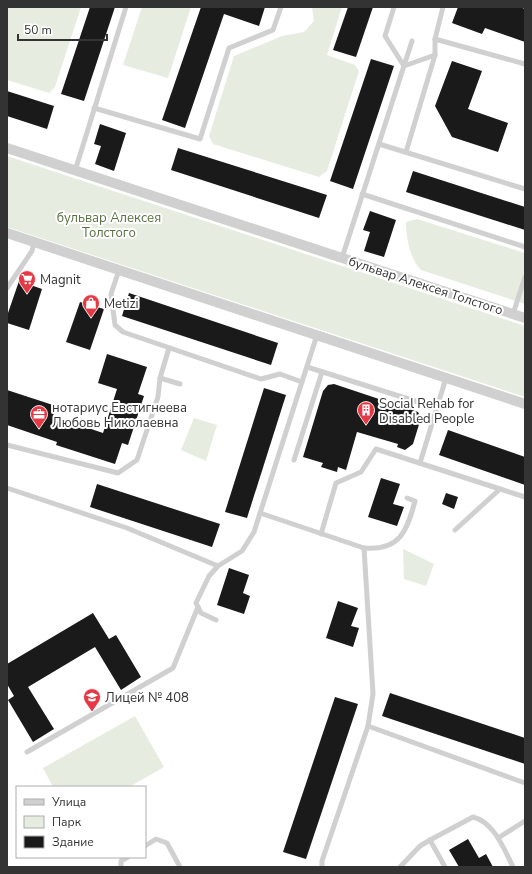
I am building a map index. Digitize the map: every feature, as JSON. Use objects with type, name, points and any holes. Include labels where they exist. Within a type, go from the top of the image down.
[{"type":"street","name":"бульвар Алексея Толстого","points":[[7,148],[525,318]]},
{"type":"street","points":[[7,233],[525,404]]},
{"type":"lane","points":[[75,171],[126,7]]},
{"type":"lane","points":[[94,108],[200,139],[229,48],[273,30],[281,7]]},
{"type":"lane","points":[[394,7],[385,36],[404,66]]},
{"type":"lane","points":[[406,152],[435,55],[435,39],[443,7]]},
{"type":"lane","points":[[435,39],[525,64]]},
{"type":"lane","points":[[342,258],[412,41]]},
{"type":"lane","points":[[404,66],[435,55]]},
{"type":"lane","points":[[378,144],[525,189]]},
{"type":"lane","points":[[362,194],[525,247]]},
{"type":"lane","points":[[7,288],[32,252],[34,242]]},
{"type":"lane","points":[[119,270],[111,294],[115,325],[123,332],[261,379],[280,374],[302,382]]},
{"type":"lane","points":[[513,314],[525,277]]},
{"type":"lane","points":[[216,620],[201,613],[196,603],[209,576],[218,566],[242,551],[254,532],[317,335]]},
{"type":"lane","points":[[7,445],[118,473],[136,460],[158,397],[160,378],[169,348]]},
{"type":"lane","points":[[307,367],[437,408]]},
{"type":"lane","points":[[294,460],[322,372]]},
{"type":"lane","points":[[160,378],[180,384]]},
{"type":"lane","points":[[420,463],[446,378]]},
{"type":"lane","points":[[321,534],[336,483],[361,472],[376,449],[525,497]]},
{"type":"lane","points":[[7,488],[127,528],[218,566]]},
{"type":"lane","points":[[455,530],[500,489]]},
{"type":"lane","points":[[260,513],[364,548],[378,549],[397,541],[408,526],[415,501],[407,498]]},
{"type":"lane","points":[[322,867],[322,861],[368,726],[373,694],[364,548]]},
{"type":"lane","points":[[28,752],[173,668],[198,608]]},
{"type":"lane","points":[[368,726],[525,783]]},
{"type":"lane","points":[[400,867],[420,846],[473,818],[481,819],[498,838],[513,867]]},
{"type":"lane","points":[[498,838],[525,821]]},
{"type":"lane","points":[[146,845],[156,839],[166,843],[180,867]]},
{"type":"lane","points":[[430,840],[445,867]]},
{"type":"lane","points":[[121,867],[121,862],[127,858]]},
{"type":"green space","points":[[7,7],[81,7],[55,87],[49,93],[7,80]]},
{"type":"green space","points":[[142,7],[191,7],[168,78],[123,65]]},
{"type":"green space","points":[[312,7],[342,7],[327,55],[355,65],[359,71],[327,171],[319,177],[213,144],[209,136],[234,56],[282,36],[304,32],[314,21]]},
{"type":"green space","name":"бульвар Алексея Толстого","points":[[7,156],[525,326],[525,397],[7,227]]},
{"type":"green space","points":[[417,219],[525,253],[525,304],[421,270],[411,254],[406,228],[406,222]]},
{"type":"green space","points":[[194,418],[217,425],[206,461],[181,450]]},
{"type":"green space","points":[[403,549],[434,564],[426,586],[404,579]]},
{"type":"green space","points":[[135,716],[164,767],[131,786],[52,786],[43,768]]},
{"type":"building","points":[[90,7],[115,7],[84,101],[61,94]]},
{"type":"building","points":[[201,7],[265,7],[259,26],[224,14],[185,128],[162,120]]},
{"type":"building","points":[[348,7],[373,7],[356,57],[333,50]]},
{"type":"building","points":[[458,7],[520,7],[525,9],[525,42],[485,28],[482,34],[452,23]]},
{"type":"building","points":[[371,59],[394,66],[353,189],[330,181]]},
{"type":"building","points":[[452,61],[482,71],[468,109],[508,123],[498,152],[452,137],[435,106]]},
{"type":"building","points":[[7,91],[54,106],[47,129],[7,116]]},
{"type":"building","points":[[100,124],[126,133],[114,171],[95,164],[101,146],[94,144]]},
{"type":"building","points":[[178,148],[327,195],[319,218],[171,170]]},
{"type":"building","points":[[413,171],[525,207],[525,230],[406,192]]},
{"type":"building","points":[[370,211],[396,220],[384,257],[364,251],[370,232],[363,230]]},
{"type":"building","points":[[19,281],[42,289],[29,330],[7,323],[7,316]]},
{"type":"building","points":[[129,293],[278,343],[271,365],[122,316]]},
{"type":"building","points":[[80,302],[104,309],[90,350],[66,342]]},
{"type":"building","points":[[107,354],[147,367],[138,394],[144,396],[128,445],[122,443],[115,464],[56,445],[57,442],[7,425],[7,390],[56,406],[53,416],[103,433],[117,389],[98,383]]},
{"type":"building","name":"Social Rehab for Disabled People","points":[[334,384],[418,412],[421,418],[413,444],[405,450],[397,447],[398,444],[357,432],[346,470],[338,467],[337,472],[321,467],[323,463],[303,457],[323,391],[328,385]]},
{"type":"building","points":[[264,388],[286,395],[247,518],[225,512]]},
{"type":"building","points":[[448,430],[525,457],[525,485],[439,455]]},
{"type":"building","points":[[381,478],[400,484],[393,504],[404,507],[397,526],[368,517]]},
{"type":"building","points":[[97,484],[220,524],[212,547],[90,507]]},
{"type":"building","points":[[446,493],[458,497],[454,509],[442,504]]},
{"type":"building","points":[[229,568],[249,575],[243,593],[250,596],[244,614],[217,605]]},
{"type":"building","points":[[338,601],[358,608],[351,626],[359,628],[353,647],[326,638]]},
{"type":"building","points":[[93,613],[109,639],[116,635],[141,677],[121,690],[95,647],[28,687],[54,729],[33,742],[8,700],[14,696],[7,684],[7,664]]},
{"type":"building","points":[[390,693],[525,738],[525,764],[382,716]]},
{"type":"building","points":[[335,697],[358,704],[306,859],[283,852]]},
{"type":"building","points":[[468,839],[479,858],[486,854],[493,867],[459,867],[449,850]]},
{"type":"place","name":"Magnit","points":[[27,294]]},
{"type":"place","name":"Metizi","points":[[91,318]]},
{"type":"place","name":"Social Rehab for Disabled People","points":[[366,425]]},
{"type":"place","name":"нотариус Евстигнеева Любовь Николаевна","points":[[39,429]]},
{"type":"place","name":"Лицей № 408","points":[[92,712]]}]
